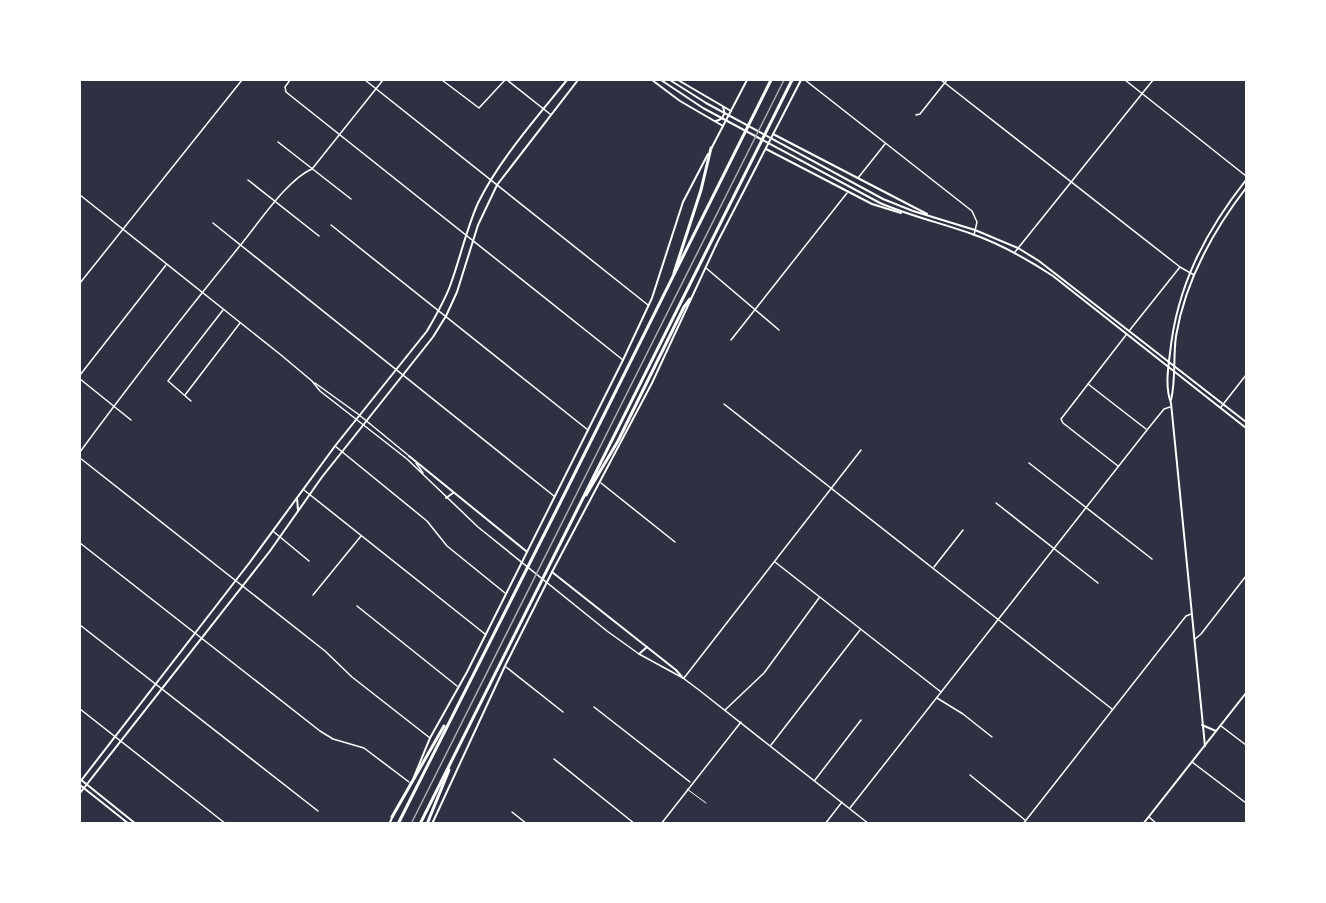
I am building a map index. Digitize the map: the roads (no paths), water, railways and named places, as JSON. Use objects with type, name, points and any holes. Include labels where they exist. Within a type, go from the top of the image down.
[{"type":"highway","points":[[398,824],[771,80]]},
{"type":"highway","points":[[420,824],[792,80]]},
{"type":"highway","points":[[670,283],[701,190],[711,148]]},
{"type":"highway","points":[[572,517],[618,441],[690,299]]},
{"type":"highway","points":[[392,817],[463,693]]},
{"type":"highway","points":[[427,824],[455,753]]},
{"type":"main road","points":[[80,782],[236,581],[335,446],[427,331],[449,288],[477,206],[491,180],[567,80]]},
{"type":"main road","points":[[80,793],[280,537],[362,424],[433,337],[457,292],[488,200],[550,114],[578,80]]},
{"type":"main road","points":[[652,80],[673,96],[723,126]]},
{"type":"main road","points":[[661,80],[717,116],[880,203],[908,215]]},
{"type":"main road","points":[[670,80],[719,111],[883,199],[975,230],[1018,248],[1056,273],[1246,422]]},
{"type":"main road","points":[[678,80],[731,111]]},
{"type":"main road","points":[[389,824],[411,783],[430,738],[486,634],[623,360],[648,306],[683,202],[747,80]]},
{"type":"main road","points":[[432,824],[505,666],[652,383],[705,267],[803,80]]},
{"type":"main road","points":[[715,122],[724,115],[723,107]]},
{"type":"main road","points":[[773,134],[938,219]]},
{"type":"main road","points":[[776,155],[773,145],[781,138]]},
{"type":"main road","points":[[765,149],[880,207],[974,235],[1015,252],[1053,276],[1246,429]]},
{"type":"main road","points":[[1171,405],[1168,395],[1168,368],[1176,313],[1182,290],[1213,225],[1246,178]]},
{"type":"main road","points":[[1204,746],[1171,405],[1173,365],[1181,314],[1195,276],[1213,237],[1246,188]]},
{"type":"main road","points":[[1053,276],[1056,273]]},
{"type":"main road","points":[[1093,309],[1097,305]]},
{"type":"main road","points":[[1176,313],[1181,314]]},
{"type":"main road","points":[[409,456],[526,551]]},
{"type":"main road","points":[[446,498],[453,493]]},
{"type":"main road","points":[[297,498],[298,511]]},
{"type":"main road","points":[[552,572],[676,670],[683,678]]},
{"type":"main road","points":[[639,654],[647,647]]},
{"type":"main road","points":[[1143,824],[1246,693]]},
{"type":"main road","points":[[1202,725],[1216,731]]},
{"type":"main road","points":[[80,782],[86,784],[136,824]]},
{"type":"main road","points":[[80,782],[83,788],[129,824]]},
{"type":"main road","points":[[123,820],[127,816]]},
{"type":"street","points":[[80,284],[242,80]]},
{"type":"street","points":[[290,80],[285,87],[286,92],[623,360]]},
{"type":"street","points":[[365,80],[648,306]]},
{"type":"street","points":[[80,452],[240,245],[276,202],[305,172],[312,169],[383,80]]},
{"type":"street","points":[[442,80],[479,108],[506,80],[550,114]]},
{"type":"street","points":[[803,80],[972,211],[977,219],[974,235]]},
{"type":"street","points":[[941,80],[1180,267],[1195,276]]},
{"type":"street","points":[[916,115],[920,114],[947,80]]},
{"type":"street","points":[[1125,80],[1246,178]]},
{"type":"street","points":[[1015,252],[1153,80]]},
{"type":"street","points":[[278,142],[351,199]]},
{"type":"street","points":[[857,179],[886,143]]},
{"type":"street","points":[[248,180],[319,236]]},
{"type":"street","points":[[731,340],[847,192]]},
{"type":"street","points":[[80,201],[81,196],[312,381],[322,386],[366,420],[409,456],[425,477]]},
{"type":"street","points":[[213,223],[555,496]]},
{"type":"street","points":[[332,225],[589,430]]},
{"type":"street","points":[[80,375],[167,265]]},
{"type":"street","points":[[705,267],[779,330]]},
{"type":"street","points":[[1119,466],[1063,423],[1062,417],[1180,267]]},
{"type":"street","points":[[191,400],[168,383],[168,380],[223,309]]},
{"type":"street","points":[[185,396],[240,323]]},
{"type":"street","points":[[1220,408],[1246,375]]},
{"type":"street","points":[[80,380],[131,420]]},
{"type":"street","points":[[312,381],[320,391],[407,459],[446,498],[500,545],[569,600],[639,654],[683,678],[869,824]]},
{"type":"street","points":[[1088,383],[1147,430]]},
{"type":"street","points":[[724,404],[1112,709]]},
{"type":"street","points":[[850,808],[1147,430],[1164,409],[1171,405]]},
{"type":"street","points":[[335,446],[433,526],[447,546],[506,594]]},
{"type":"street","points":[[683,678],[861,450]]},
{"type":"street","points":[[80,458],[430,738]]},
{"type":"street","points":[[1029,463],[1152,559]]},
{"type":"street","points":[[601,482],[675,542]]},
{"type":"street","points":[[303,489],[486,634]]},
{"type":"street","points":[[996,503],[1098,583]]},
{"type":"street","points":[[934,568],[963,530]]},
{"type":"street","points":[[273,532],[309,561]]},
{"type":"street","points":[[313,595],[361,536]]},
{"type":"street","points":[[80,543],[320,732],[333,739],[364,748],[411,783]]},
{"type":"street","points":[[774,561],[941,692]]},
{"type":"street","points":[[1194,640],[1246,576]]},
{"type":"street","points":[[725,710],[764,673],[820,598]]},
{"type":"street","points":[[357,606],[458,688]]},
{"type":"street","points":[[1023,824],[1186,616],[1191,614]]},
{"type":"street","points":[[80,625],[318,811]]},
{"type":"street","points":[[771,745],[861,629]]},
{"type":"street","points":[[505,666],[562,712]]},
{"type":"street","points":[[936,698],[963,714],[992,737]]},
{"type":"street","points":[[594,707],[691,783]]},
{"type":"street","points":[[80,709],[226,824]]},
{"type":"street","points":[[815,780],[861,720]]},
{"type":"street","points":[[661,824],[741,722]]},
{"type":"street","points":[[1220,725],[1246,745]]},
{"type":"street","points":[[554,759],[635,824]]},
{"type":"street","points":[[1191,762],[1246,803]]},
{"type":"street","points":[[970,775],[1026,820]]},
{"type":"street","points":[[825,824],[842,802]]},
{"type":"street","points":[[512,812],[527,824]]},
{"type":"street","points":[[1148,817],[1157,824]]},
{"type":"lane","points":[[687,789],[706,803]]},
{"type":"railway","points":[[411,824],[784,80]]}]
